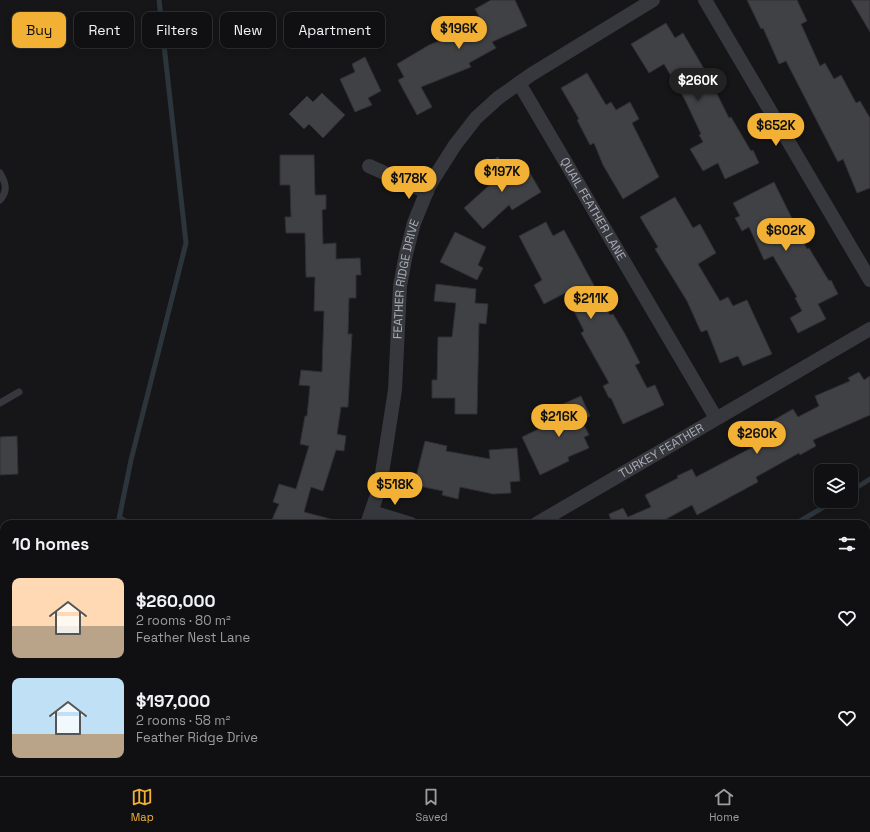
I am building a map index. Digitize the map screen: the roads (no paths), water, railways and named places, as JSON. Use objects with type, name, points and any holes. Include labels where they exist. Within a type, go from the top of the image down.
[{"type":"street","name":"FEATHER RIDGE DRIVE","points":[[369,518],[380,486],[395,390],[400,286],[414,223],[426,192],[455,145],[476,118],[519,83],[653,0]]},
{"type":"street","points":[[705,0],[870,280]]},
{"type":"street","name":"QUAIL FEATHER LANE","points":[[519,83],[716,418]]},
{"type":"street","points":[[369,166],[426,192]]},
{"type":"street","name":"TURKEY FEATHER","points":[[543,520],[870,329]]},
{"type":"street","points":[[369,518],[383,520]]},
{"type":"lane","points":[[0,173],[6,183],[6,192],[0,200]]},
{"type":"lane","points":[[0,402],[19,392]]},
{"type":"waterway","points":[[119,520],[131,460],[186,243],[159,0]]},
{"type":"waterway","points":[[858,487],[870,479]]},
{"type":"waterway","points":[[802,520],[822,508]]},
{"type":"waterway","points":[[120,518],[124,520]]}]
